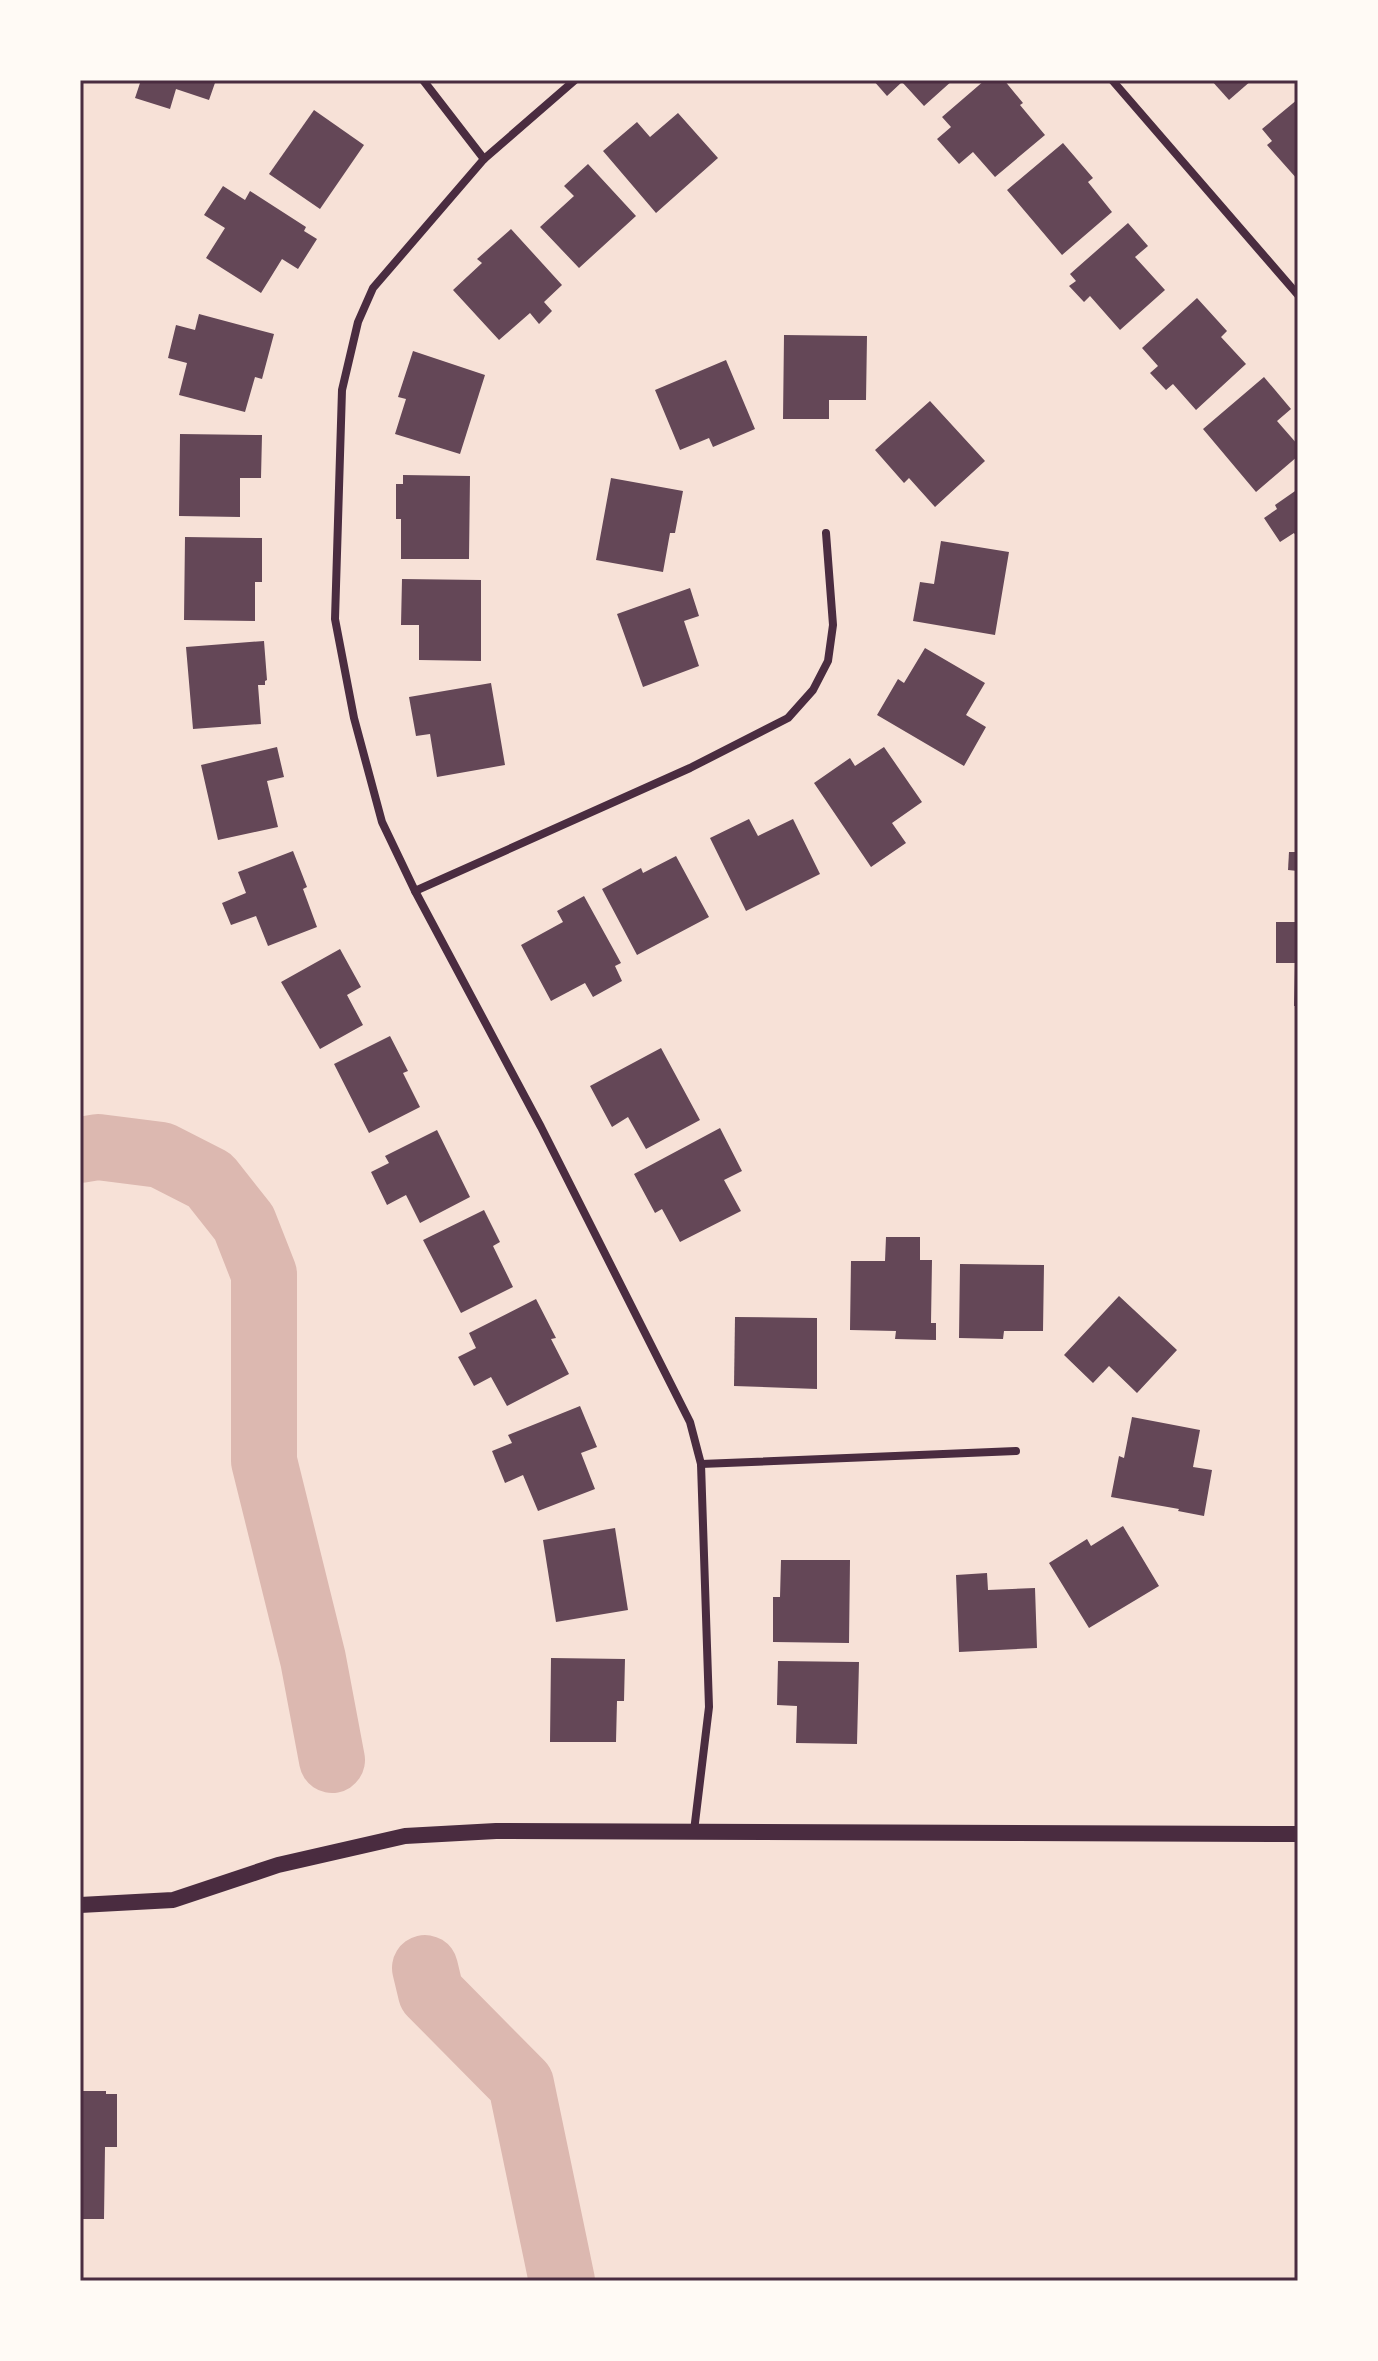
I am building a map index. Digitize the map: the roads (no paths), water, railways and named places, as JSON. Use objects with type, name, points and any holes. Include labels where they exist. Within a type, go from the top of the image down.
[{"type":"main road","points":[[80,1905],[173,1900],[278,1865],[405,1836],[496,1831],[1298,1834]]},
{"type":"street","points":[[423,80],[484,159]]},
{"type":"street","points":[[575,80],[484,159],[373,288],[358,322],[342,390],[335,619],[354,718],[382,822],[690,1422],[701,1464],[709,1707],[694,1831]]},
{"type":"street","points":[[1112,80],[1298,295]]},
{"type":"street","points":[[415,891],[690,768],[788,718],[813,690],[828,661],[833,625],[826,533]]},
{"type":"street","points":[[701,1464],[1016,1451]]},
{"type":"waterway","points":[[80,1150],[98,1147],[161,1155],[210,1180],[244,1223],[264,1274],[264,1461],[313,1659],[332,1760]]},
{"type":"waterway","points":[[425,1968],[431,1993],[521,2084],[562,2281]]}]
